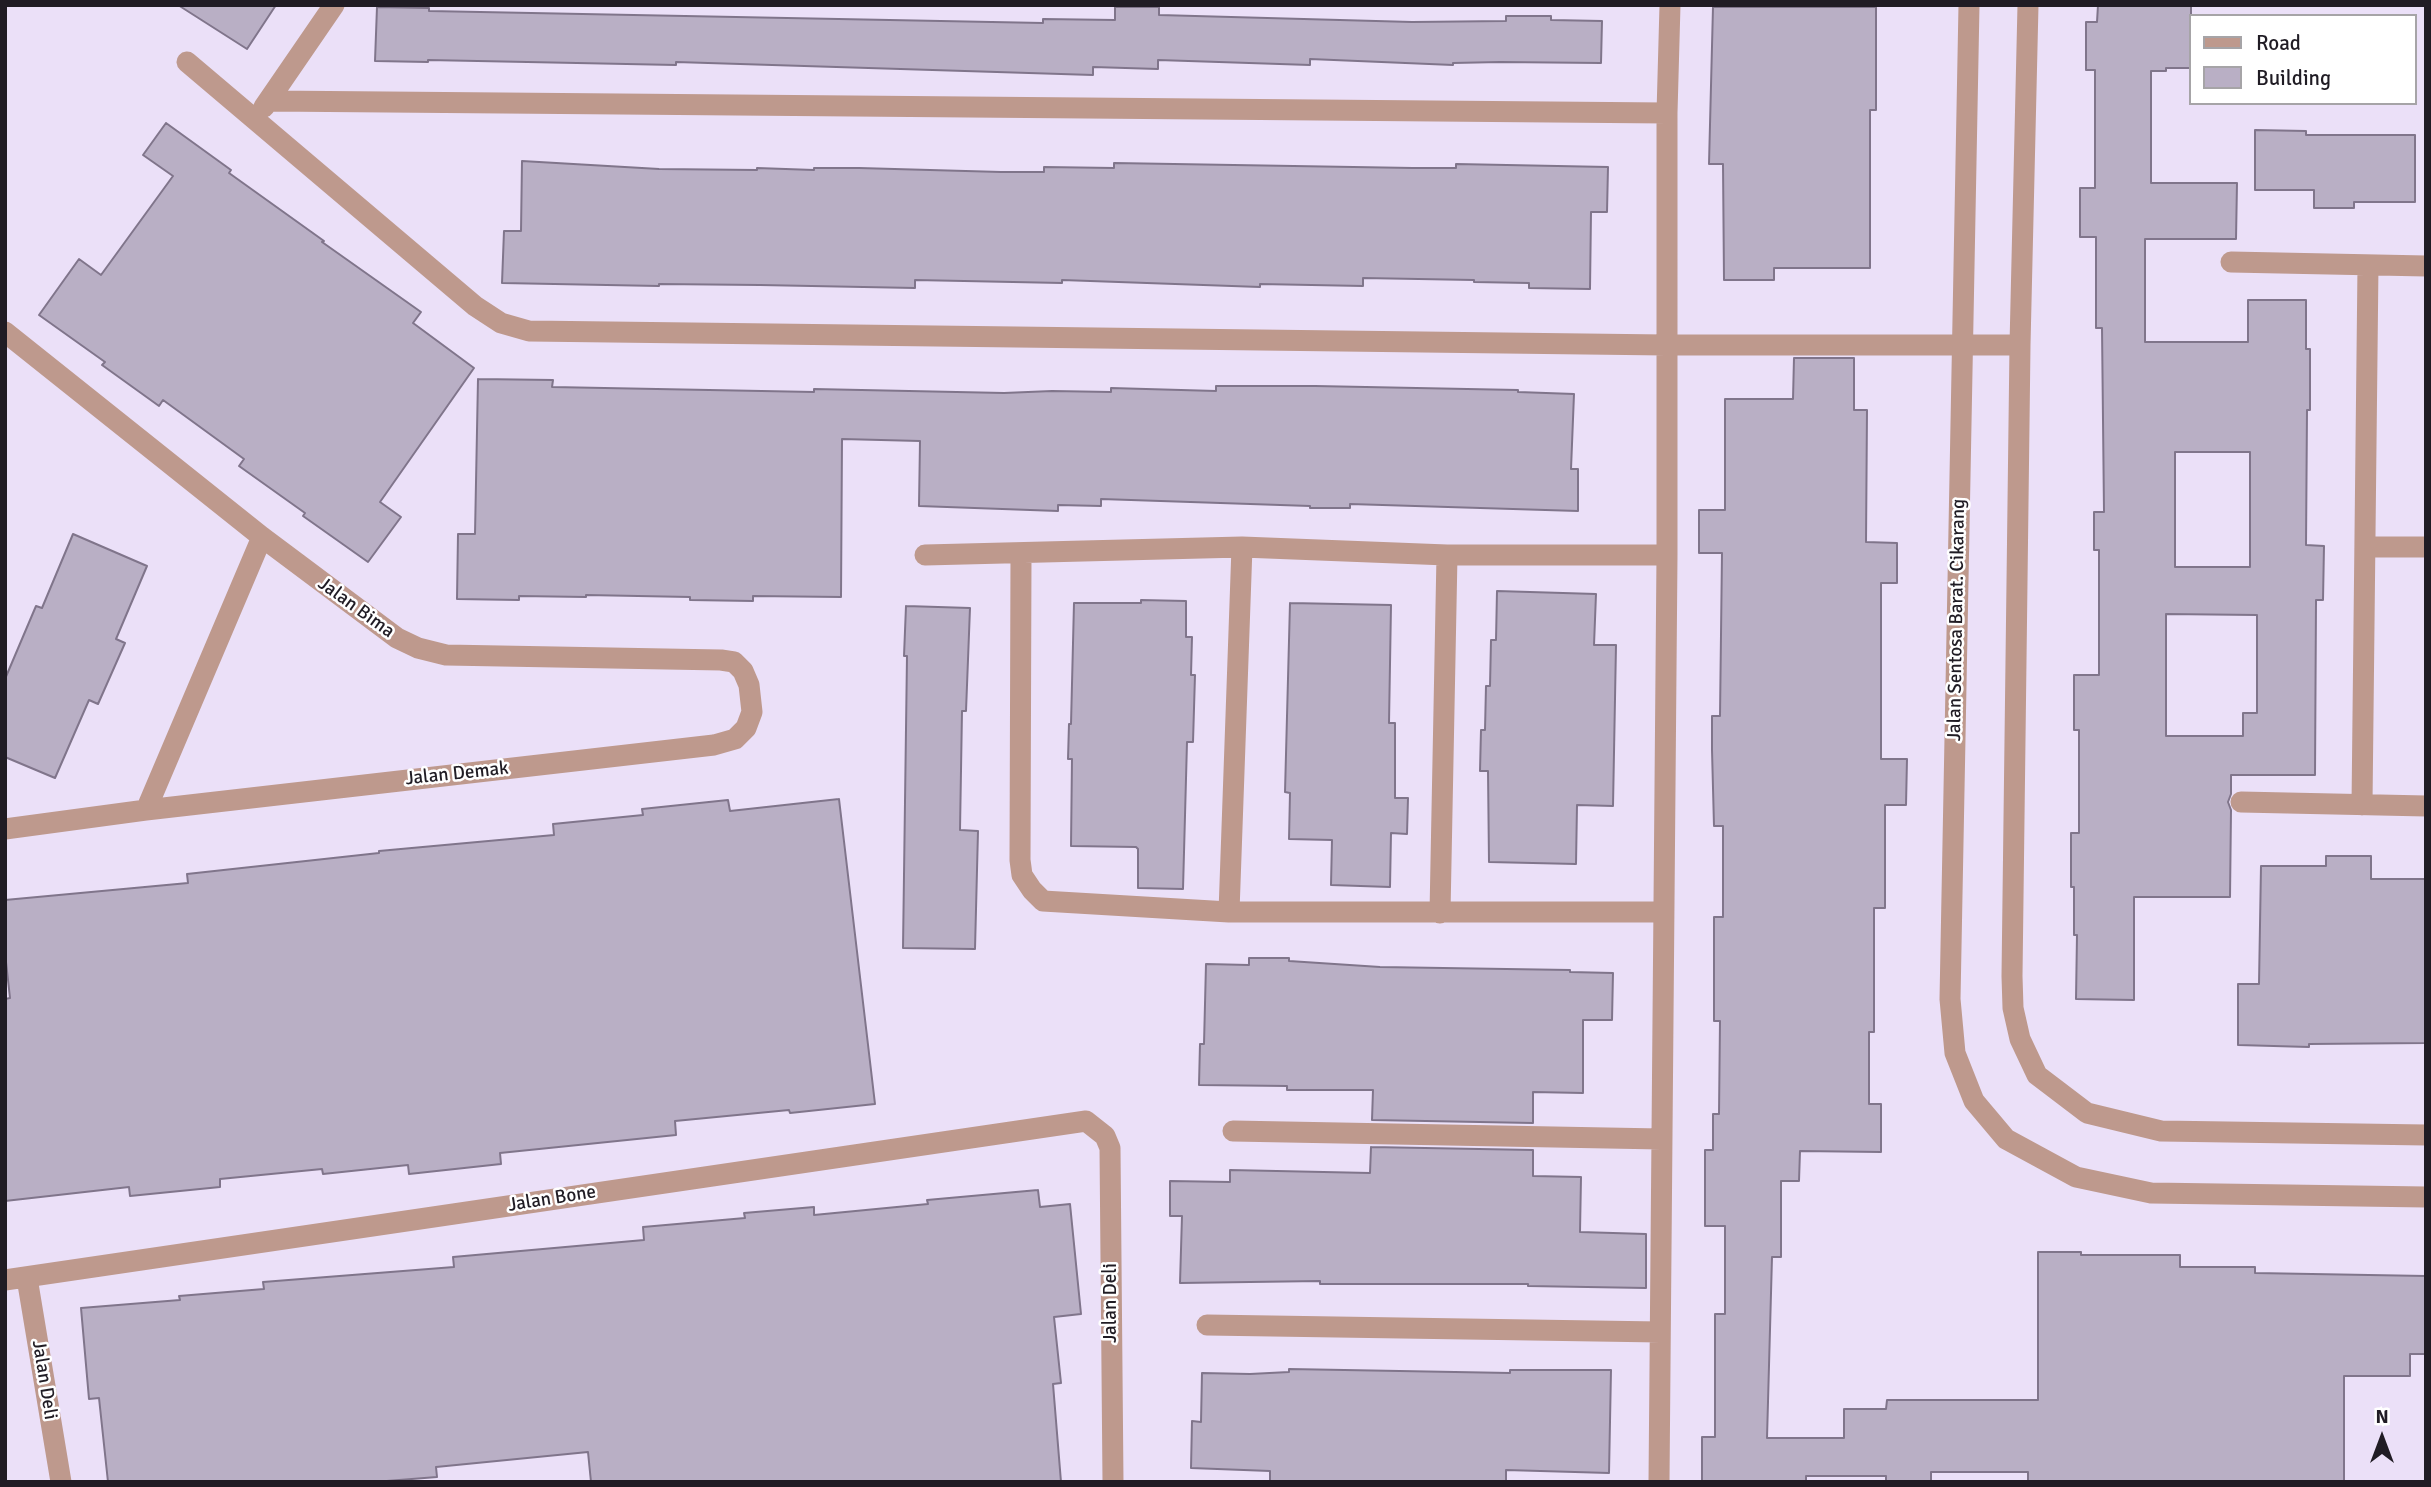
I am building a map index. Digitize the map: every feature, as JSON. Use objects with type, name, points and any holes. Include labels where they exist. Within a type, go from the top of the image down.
[{"type":"street","points":[[256,118],[334,5]]},
{"type":"street","points":[[1659,1482],[1667,555],[1667,113],[1670,5]]},
{"type":"street","name":"Jalan Sentosa Barat. Cikarang","points":[[1969,5],[1950,999],[1955,1054],[1974,1101],[2006,1139],[2076,1177],[2151,1193],[2426,1197]]},
{"type":"street","points":[[2028,5],[2020,345],[2013,1008],[2021,1039],[2037,1075],[2087,1113],[2161,1131],[2426,1135]]},
{"type":"street","points":[[187,62],[475,306],[501,323],[529,331],[1666,345],[2020,345]]},
{"type":"street","points":[[270,101],[1667,113]]},
{"type":"street","points":[[2231,262],[2426,266]]},
{"type":"street","points":[[2362,805],[2368,265]]},
{"type":"street","name":"Jalan Bima","points":[[5,332],[261,537],[397,638],[418,648],[446,655],[734,662],[743,671],[749,685],[752,712]]},
{"type":"street","points":[[146,810],[261,537]]},
{"type":"street","points":[[925,555],[1021,555],[1242,547],[1447,555],[1667,555]]},
{"type":"street","points":[[1229,912],[1242,547]]},
{"type":"street","points":[[2365,547],[2426,547]]},
{"type":"street","points":[[1021,555],[1020,860],[1022,875],[1043,901],[1229,912],[1663,912]]},
{"type":"street","points":[[1440,913],[1447,555]]},
{"type":"street","name":"Jalan Demak","points":[[5,829],[146,810],[714,745],[735,739],[746,728],[752,712]]},
{"type":"street","points":[[2241,802],[2426,806]]},
{"type":"street","name":"Jalan Bone","points":[[5,1280],[1074,1121],[1086,1121],[1097,1129]]},
{"type":"street","name":"Jalan Deli","points":[[1097,1129],[1105,1136],[1110,1148],[1113,1482]]},
{"type":"street","points":[[1233,1131],[1661,1139]]},
{"type":"street","name":"Jalan Deli","points":[[27,1278],[61,1482]]},
{"type":"street","points":[[1207,1325],[1660,1332]]},
{"type":"building","points":[[178,5],[276,5],[247,49]]},
{"type":"building","points":[[2098,5],[2191,5],[2190,68],[2151,71],[2151,183],[2237,183],[2236,239],[2145,239],[2145,342],[2248,342],[2248,300],[2306,300],[2306,349],[2310,349],[2310,410],[2307,410],[2306,545],[2324,546],[2323,600],[2316,600],[2315,775],[2231,775],[2228,802],[2231,810],[2230,897],[2134,897],[2134,1000],[2076,999],[2077,935],[2074,935],[2074,887],[2071,887],[2071,833],[2079,833],[2079,730],[2074,730],[2074,675],[2099,675],[2099,550],[2094,550],[2094,512],[2104,512],[2102,328],[2096,328],[2096,237],[2080,237],[2080,188],[2095,188],[2095,70],[2086,70],[2086,22],[2097,22]],"holes":[[[2175,452],[2250,452],[2250,567],[2175,567]],[[2166,614],[2257,615],[2257,713],[2243,713],[2243,736],[2166,736]]]},
{"type":"building","points":[[377,7],[429,8],[429,11],[1043,23],[1043,19],[1115,20],[1115,7],[1159,7],[1159,15],[1412,22],[1506,21],[1506,16],[1551,16],[1551,20],[1602,21],[1601,63],[1500,62],[1453,65],[1310,59],[1310,65],[1158,60],[1158,69],[1093,67],[1093,75],[676,62],[676,65],[375,61]]},
{"type":"building","points":[[1713,7],[1876,7],[1876,110],[1870,110],[1870,268],[1774,268],[1774,280],[1724,280],[1723,164],[1709,164]]},
{"type":"building","points":[[166,123],[231,170],[229,173],[324,241],[322,242],[421,312],[413,323],[474,368],[380,502],[401,517],[368,562],[239,466],[244,459],[163,400],[159,406],[102,365],[105,362],[39,315],[79,259],[101,275],[173,176],[143,155]]},
{"type":"building","points":[[2255,130],[2306,131],[2306,135],[2415,135],[2415,202],[2354,202],[2354,208],[2314,208],[2314,190],[2255,190]]},
{"type":"building","points":[[522,161],[659,169],[859,168],[1001,172],[1044,172],[1044,167],[1114,168],[1114,163],[1413,168],[1456,168],[1456,164],[1608,167],[1607,212],[1591,212],[1590,289],[1529,288],[1529,283],[1474,280],[1363,278],[1363,286],[1260,284],[1260,287],[1062,280],[1062,283],[915,280],[915,288],[502,283],[504,231],[521,231]]},
{"type":"building","points":[[1794,358],[1854,358],[1854,410],[1867,410],[1866,542],[1897,543],[1897,583],[1881,583],[1881,759],[1907,759],[1906,805],[1885,805],[1885,908],[1874,908],[1874,1032],[1869,1032],[1869,1104],[1881,1104],[1881,1152],[1800,1151],[1799,1181],[1781,1181],[1781,1257],[1772,1257],[1767,1438],[1844,1438],[1844,1409],[1886,1409],[1887,1400],[2038,1400],[2038,1252],[2180,1255],[2180,1267],[2255,1267],[2255,1273],[2426,1276],[2426,1354],[2410,1354],[2410,1376],[2344,1376],[2344,1482],[2028,1482],[2028,1472],[1931,1472],[1931,1482],[1886,1482],[1886,1476],[1806,1476],[1806,1482],[1702,1482],[1702,1437],[1715,1437],[1715,1314],[1725,1314],[1725,1226],[1705,1226],[1705,1150],[1713,1150],[1713,1114],[1719,1114],[1720,1021],[1714,1021],[1714,917],[1723,917],[1723,826],[1714,826],[1712,716],[1720,716],[1722,553],[1699,553],[1699,510],[1725,510],[1725,399],[1793,399]]},
{"type":"building","points":[[478,379],[553,380],[552,387],[814,392],[814,389],[1111,392],[1111,388],[1216,391],[1216,386],[1315,386],[1518,390],[1574,394],[1571,469],[1578,469],[1578,511],[1350,504],[1350,508],[1310,508],[1101,499],[1101,506],[1058,505],[1058,511],[919,506],[920,441],[842,439],[841,597],[753,596],[753,601],[586,595],[519,596],[519,600],[457,599],[458,534],[475,534]]},
{"type":"building","points":[[73,534],[147,566],[116,639],[125,643],[98,704],[89,700],[55,778],[5,757],[5,679],[36,606],[42,608]]},
{"type":"building","points":[[1497,591],[1596,594],[1594,645],[1616,645],[1613,806],[1577,805],[1576,864],[1489,862],[1488,771],[1480,771],[1481,730],[1485,730],[1486,686],[1490,686],[1491,640],[1496,640]]},
{"type":"building","points":[[1141,600],[1186,601],[1186,637],[1192,637],[1191,675],[1195,675],[1193,742],[1187,742],[1183,889],[1138,888],[1136,847],[1071,846],[1072,759],[1068,759],[1074,603],[1141,603]]},
{"type":"building","points":[[1290,603],[1391,605],[1389,723],[1395,723],[1395,798],[1408,798],[1407,834],[1391,833],[1390,887],[1331,885],[1332,840],[1289,839],[1290,793],[1285,792]]},
{"type":"building","points":[[906,606],[970,608],[966,711],[962,711],[960,830],[978,831],[975,949],[903,948]]},
{"type":"building","points":[[839,799],[875,1104],[675,1121],[676,1135],[500,1153],[501,1164],[409,1174],[408,1165],[323,1174],[322,1169],[220,1179],[220,1187],[130,1196],[129,1187],[5,1201],[5,999],[10,998],[5,953],[5,900],[188,883],[187,874],[379,851],[554,835],[553,824],[643,815],[642,809],[728,800],[730,811]]},
{"type":"building","points":[[2326,856],[2371,856],[2371,879],[2426,879],[2426,1043],[2309,1044],[2309,1047],[2238,1045],[2238,984],[2259,984],[2261,866],[2326,866]]},
{"type":"building","points":[[1249,958],[1289,958],[1289,961],[1380,967],[1613,973],[1612,1020],[1583,1020],[1583,1093],[1533,1092],[1533,1123],[1372,1120],[1373,1090],[1287,1090],[1287,1086],[1199,1085],[1200,1044],[1204,1044],[1206,964],[1249,965]]},
{"type":"building","points":[[1371,1147],[1533,1150],[1533,1176],[1581,1177],[1580,1232],[1646,1234],[1646,1288],[1528,1284],[1320,1284],[1320,1281],[1180,1283],[1182,1216],[1170,1216],[1170,1181],[1230,1182],[1230,1170],[1370,1173]]},
{"type":"building","points":[[1038,1190],[1040,1207],[1070,1204],[1081,1314],[1054,1317],[1061,1383],[1053,1384],[1061,1482],[591,1482],[588,1452],[436,1467],[437,1477],[374,1482],[108,1482],[99,1398],[89,1399],[81,1308],[180,1300],[179,1296],[264,1289],[263,1282],[454,1267],[453,1257],[644,1240],[643,1227],[745,1218],[744,1213],[814,1207],[814,1215],[928,1204],[927,1200]]},
{"type":"building","points":[[1289,1369],[1510,1373],[1510,1370],[1611,1370],[1609,1473],[1506,1470],[1506,1482],[1270,1482],[1270,1471],[1191,1468],[1192,1421],[1201,1422],[1202,1373],[1250,1374],[1289,1372]]}]
